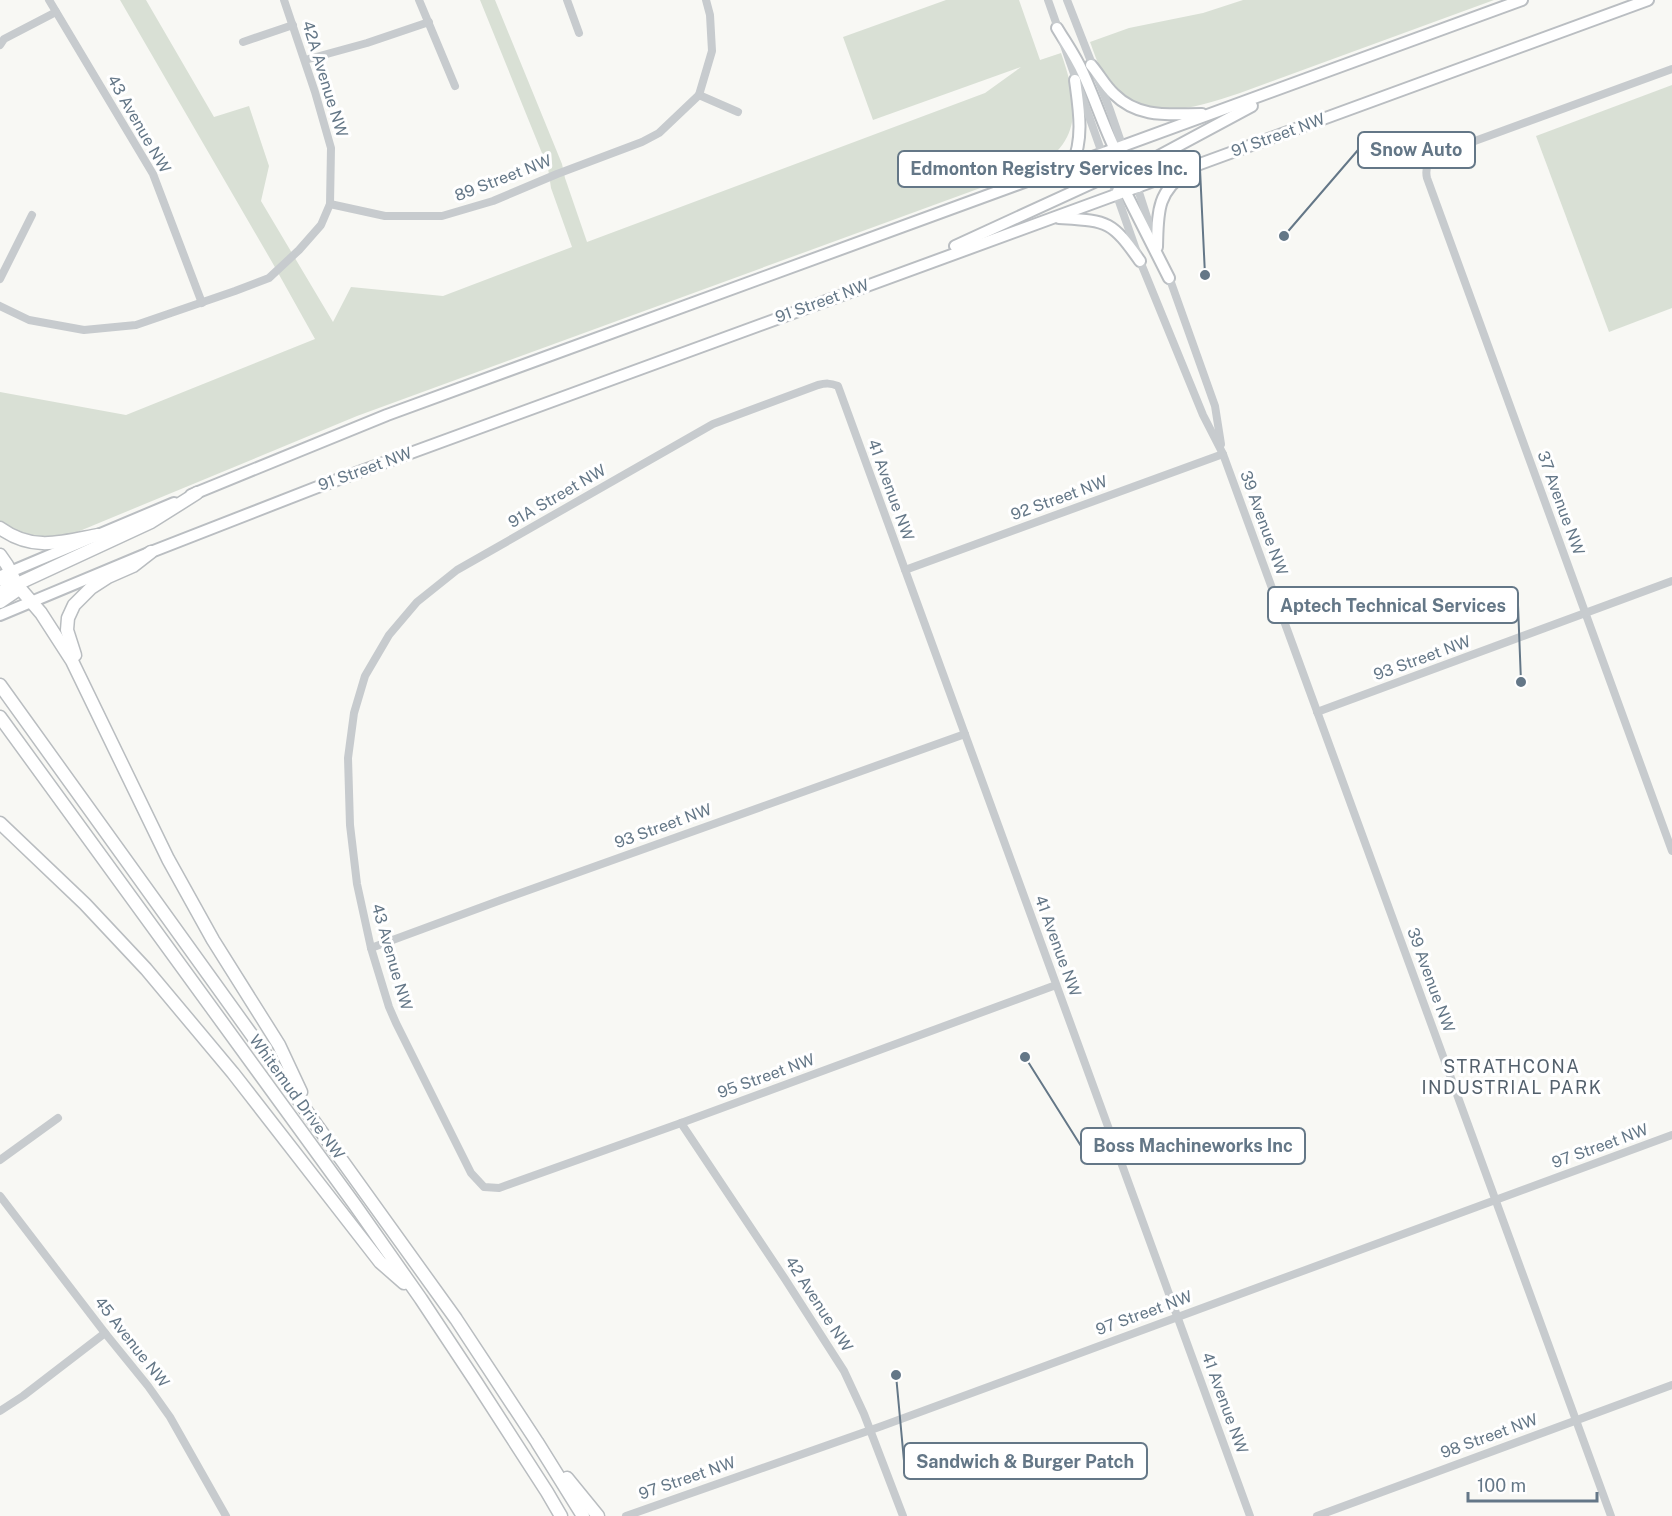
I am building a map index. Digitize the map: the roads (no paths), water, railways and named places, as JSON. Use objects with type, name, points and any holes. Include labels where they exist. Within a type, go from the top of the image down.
[{"type":"highway","points":[[0,592],[151,522],[197,492]]},
{"type":"highway","points":[[0,528],[20,540],[35,544],[98,535]]},
{"type":"highway","points":[[86,688],[68,635],[67,625],[71,611],[78,599],[91,588],[133,566],[151,552]]},
{"type":"highway","points":[[0,555],[4,576],[17,585],[55,633],[86,688],[168,859],[213,940],[279,1045],[314,1120]]},
{"type":"highway","points":[[0,602],[16,591],[17,585]]},
{"type":"highway","name":"Whitemud Drive NW","points":[[0,685],[456,1319],[583,1516]]},
{"type":"highway","name":"Whitemud Drive NW","points":[[0,717],[421,1299],[561,1516]]},
{"type":"highway","points":[[1,824],[85,904],[146,969],[233,1072],[380,1262],[421,1299]]},
{"type":"highway","points":[[537,1442],[598,1516]]},
{"type":"highway","points":[[547,1492],[555,1516]]},
{"type":"main road","points":[[892,275],[1101,179],[1115,159],[1211,115],[1522,0]]},
{"type":"main road","name":"91 Street NW","points":[[1138,187],[1648,0]]},
{"type":"main road","points":[[1057,28],[1082,72],[1124,183],[1169,278]]},
{"type":"main road","points":[[1091,65],[1112,93],[1139,111],[1163,116],[1211,115]]},
{"type":"main road","name":"91 Street NW","points":[[0,615],[319,486],[1052,218],[1124,183],[1242,110],[1309,78]]},
{"type":"main road","points":[[1072,166],[1078,152],[1080,138],[1075,80]]},
{"type":"main road","points":[[4,576],[197,492],[387,415],[1102,154],[1115,159]]},
{"type":"main road","points":[[1102,154],[1115,159]]},
{"type":"main road","points":[[1157,248],[1159,212],[1165,194],[1181,176],[1201,163]]},
{"type":"main road","points":[[1124,183],[1138,187]]},
{"type":"main road","points":[[1052,218],[1091,220],[1107,225],[1120,235],[1140,261]]},
{"type":"street","name":"43 Avenue NW","points":[[48,0],[153,174],[202,303]]},
{"type":"street","name":"42A Avenue NW","points":[[284,0],[305,60],[331,148],[330,204]]},
{"type":"street","points":[[419,0],[455,86]]},
{"type":"street","points":[[567,0],[579,33]]},
{"type":"street","points":[[706,0],[710,15],[712,51],[699,95],[738,112]]},
{"type":"street","points":[[1048,0],[1102,154]]},
{"type":"street","name":"39 Avenue NW","points":[[1067,0],[1110,110],[1115,159],[1124,183],[1140,261],[1203,415],[1223,454],[1611,1516]]},
{"type":"street","points":[[0,45],[4,39],[56,12]]},
{"type":"street","points":[[305,60],[367,43],[429,22]]},
{"type":"street","points":[[243,42],[293,25]]},
{"type":"street","name":"37 Avenue NW","points":[[1672,69],[1442,153],[1428,164],[1425,171],[1672,851]]},
{"type":"street","name":"89 Street NW","points":[[330,204],[385,216],[442,216],[493,201],[658,134],[699,95]]},
{"type":"street","name":"39 Avenue NW","points":[[1138,187],[1157,248],[1215,406],[1223,454]]},
{"type":"street","points":[[0,306],[29,320],[54,326],[84,330],[136,325],[269,278],[299,250],[321,225],[330,204]]},
{"type":"street","points":[[0,279],[32,215]]},
{"type":"street","name":"91A Street NW","points":[[354,713],[365,676],[389,635],[417,602],[457,570],[713,424],[825,383],[838,386]]},
{"type":"street","name":"41 Avenue NW","points":[[838,386],[1250,1516]]},
{"type":"street","name":"92 Street NW","points":[[905,570],[1223,454]]},
{"type":"street","name":"93 Street NW","points":[[1317,712],[1672,582]]},
{"type":"street","name":"43 Avenue NW","points":[[354,713],[348,758],[350,825],[357,884],[371,948],[396,1023],[471,1173],[484,1187]]},
{"type":"street","name":"93 Street NW","points":[[371,948],[964,734]]},
{"type":"street","name":"95 Street NW","points":[[484,1187],[499,1188],[1056,985]]},
{"type":"street","points":[[0,1160],[58,1118]]},
{"type":"street","name":"42 Avenue NW","points":[[681,1123],[838,1361],[853,1388],[871,1430],[903,1516]]},
{"type":"street","name":"97 Street NW","points":[[626,1516],[871,1430],[1672,1135]]},
{"type":"street","name":"45 Avenue NW","points":[[0,1196],[170,1417],[226,1516]]},
{"type":"street","points":[[0,1411],[105,1333]]},
{"type":"street","name":"98 Street NW","points":[[1317,1516],[1672,1385]]},
{"type":"place","name":"Snow Auto","points":[[1284,236]]},
{"type":"place","name":"Edmonton Registry Services Inc.","points":[[1205,275]]},
{"type":"place","name":"Aptech Technical Services","points":[[1521,682]]},
{"type":"place","name":"Boss Machineworks Inc","points":[[1025,1057]]},
{"type":"place","name":"Sandwich & Burger Patch","points":[[896,1375]]},
{"type":"district","name":"STRATHCONA INDUSTRIAL PARK","points":[[1512,1076]]}]
